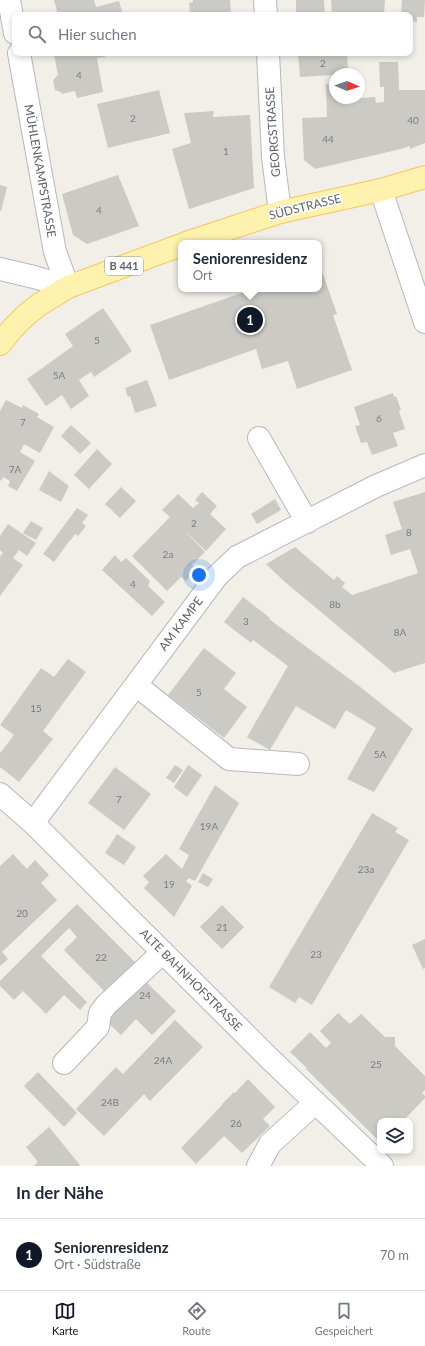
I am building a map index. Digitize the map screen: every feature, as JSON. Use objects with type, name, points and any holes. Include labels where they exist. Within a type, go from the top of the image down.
[{"type":"main road","name":"SÜDSTRASSE","points":[[195,240],[280,212],[381,190],[425,178]]},
{"type":"main road","name":"B 441","points":[[0,344],[26,315],[40,304],[68,287],[178,246]]},
{"type":"street","points":[[9,0],[12,16]]},
{"type":"street","points":[[265,0],[266,12]]},
{"type":"street","name":"MÜHLENKAMPSTRASSE","points":[[20,56],[55,252],[68,287]]},
{"type":"street","name":"GEORGSTRASSE","points":[[268,56],[273,157],[280,212]]},
{"type":"street","points":[[381,190],[425,322]]},
{"type":"street","points":[[0,269],[68,287]]},
{"type":"street","points":[[259,438],[307,522]]},
{"type":"street","name":"AM KAMPE","points":[[33,824],[217,576],[237,557],[376,486],[425,465]]},
{"type":"street","points":[[136,685],[229,759],[298,764]]},
{"type":"street","name":"ALTE BAHNHOFSTRASSE","points":[[0,794],[33,824],[315,1103],[382,1166]]},
{"type":"street","points":[[64,1063],[98,1027],[100,1013],[106,1005],[163,952]]},
{"type":"street","points":[[258,1166],[270,1144],[315,1103]]},
{"type":"building","points":[[54,0],[94,0],[96,7],[119,1],[122,12],[57,12]]},
{"type":"building","points":[[193,0],[230,0],[231,12],[190,12],[189,3],[193,2]]},
{"type":"building","points":[[296,0],[324,0],[325,12],[296,12]]},
{"type":"building","points":[[331,0],[385,0],[384,12],[332,12]]},
{"type":"building","points":[[402,0],[425,0],[424,17],[417,17],[417,22],[413,21],[413,12],[401,12]]},
{"type":"building","points":[[54,56],[105,56],[97,58],[103,92],[77,98],[75,91],[61,94],[61,92],[55,90],[53,80],[58,75]]},
{"type":"building","points":[[298,56],[347,56],[348,68],[329,68],[329,75],[300,77]]},
{"type":"building","points":[[379,62],[398,62],[399,90],[425,90],[425,143],[410,149],[410,146],[315,169],[304,160],[302,118],[327,117],[326,84],[329,84],[329,104],[365,104],[365,98],[375,97],[376,103],[384,102],[384,87],[380,87]]},
{"type":"building","points":[[159,90],[170,133],[108,148],[97,104]]},
{"type":"building","points":[[214,111],[213,117],[250,115],[254,188],[189,209],[172,149],[191,143],[184,113]]},
{"type":"building","points":[[118,175],[139,226],[87,244],[73,235],[62,194]]},
{"type":"building","points":[[0,185],[7,187],[1,211],[0,211]]},
{"type":"building","points":[[322,272],[337,314],[333,315],[352,370],[297,389],[288,361],[262,369],[256,349],[169,380],[150,325],[244,292],[322,292]]},
{"type":"building","points":[[103,308],[132,351],[94,377],[91,372],[79,380],[89,396],[71,409],[62,395],[46,406],[27,379],[73,346],[65,334]]},
{"type":"building","points":[[147,380],[157,406],[135,413],[130,396],[128,397],[125,388]]},
{"type":"building","points":[[393,393],[394,397],[396,396],[401,410],[399,411],[405,429],[393,433],[398,446],[372,455],[367,442],[361,443],[355,426],[360,425],[354,407]]},
{"type":"building","points":[[6,400],[22,408],[23,405],[39,414],[37,417],[54,427],[40,453],[24,444],[20,452],[35,461],[17,491],[8,486],[10,481],[3,477],[1,481],[0,480],[0,411]]},
{"type":"building","points":[[71,425],[91,443],[80,454],[61,436]]},
{"type":"building","points":[[97,449],[112,464],[89,489],[74,475]]},
{"type":"building","points":[[49,471],[69,486],[61,502],[39,490]]},
{"type":"building","points":[[121,487],[136,501],[120,518],[105,504]]},
{"type":"building","points":[[202,492],[217,506],[210,514],[226,529],[206,551],[184,530],[205,552],[192,565],[197,569],[186,581],[181,577],[167,591],[132,556],[170,517],[162,510],[178,494],[193,508],[199,503],[195,500]]},
{"type":"building","points":[[425,492],[425,663],[394,673],[285,582],[266,564],[295,547],[334,580],[337,576],[345,583],[342,587],[352,595],[418,573],[410,549],[391,555],[385,535],[402,529],[393,502]]},
{"type":"building","points":[[275,499],[281,510],[257,524],[251,514]]},
{"type":"building","points":[[77,508],[88,515],[82,523],[86,526],[78,536],[75,534],[54,562],[43,554]]},
{"type":"building","points":[[31,521],[43,528],[36,540],[23,533]]},
{"type":"building","points":[[8,524],[36,543],[27,556],[19,550],[13,558],[23,565],[0,596],[0,557],[3,553],[0,550],[0,536]]},
{"type":"building","points":[[115,555],[121,562],[126,558],[150,581],[148,586],[165,602],[152,616],[102,570]]},
{"type":"building","points":[[243,597],[270,618],[269,619],[359,686],[413,729],[374,792],[347,779],[376,728],[346,710],[335,729],[296,706],[270,750],[247,737],[288,666],[253,640],[251,643],[224,622]]},
{"type":"building","points":[[204,648],[236,673],[224,689],[247,707],[224,738],[168,695]]},
{"type":"building","points":[[68,659],[86,672],[43,731],[53,739],[19,782],[0,767],[0,753],[14,735],[0,725],[41,668],[54,677]]},
{"type":"building","points":[[175,765],[183,770],[174,783],[166,778]]},
{"type":"building","points":[[188,765],[202,775],[187,797],[174,787]]},
{"type":"building","points":[[115,767],[151,794],[124,830],[88,803]]},
{"type":"building","points":[[215,785],[239,803],[195,881],[189,878],[186,881],[192,886],[174,917],[144,888],[149,882],[143,876],[166,854],[182,869],[189,855],[179,849]]},
{"type":"building","points":[[372,813],[398,828],[395,832],[409,840],[312,1005],[299,997],[295,1003],[269,987]]},
{"type":"building","points":[[117,834],[136,847],[124,865],[105,853]]},
{"type":"building","points":[[13,854],[27,869],[35,860],[49,875],[41,883],[57,900],[2,952],[8,959],[0,966],[0,866]]},
{"type":"building","points":[[203,873],[213,879],[208,887],[198,882]]},
{"type":"building","points":[[77,904],[138,965],[108,995],[64,950],[77,937],[69,928],[41,956],[87,1002],[80,1010],[64,995],[46,1014],[23,991],[14,1000],[0,986],[0,981]]},
{"type":"building","points":[[222,905],[244,927],[222,949],[200,927]]},
{"type":"building","points":[[425,939],[425,968],[423,969],[412,945]]},
{"type":"building","points":[[144,980],[176,1011],[152,1035],[136,1019],[121,1035],[105,1020]]},
{"type":"building","points":[[338,1013],[350,1024],[361,1014],[385,1037],[395,1037],[395,1046],[425,1076],[425,1090],[422,1093],[425,1098],[406,1118],[377,1118],[377,1139],[290,1052],[310,1032],[326,1048],[331,1043],[320,1031]]},
{"type":"building","points":[[175,1020],[203,1047],[150,1101],[144,1094],[104,1136],[76,1109],[116,1067],[123,1074]]},
{"type":"building","points":[[38,1072],[77,1113],[64,1127],[24,1086]]},
{"type":"building","points":[[248,1079],[275,1107],[263,1119],[270,1126],[242,1153],[224,1136],[196,1164],[181,1148],[222,1104]]},
{"type":"building","points":[[49,1127],[80,1165],[79,1166],[34,1166],[38,1162],[26,1147]]},
{"type":"place","name":"Seniorenresidenz","points":[[250,320]]}]
